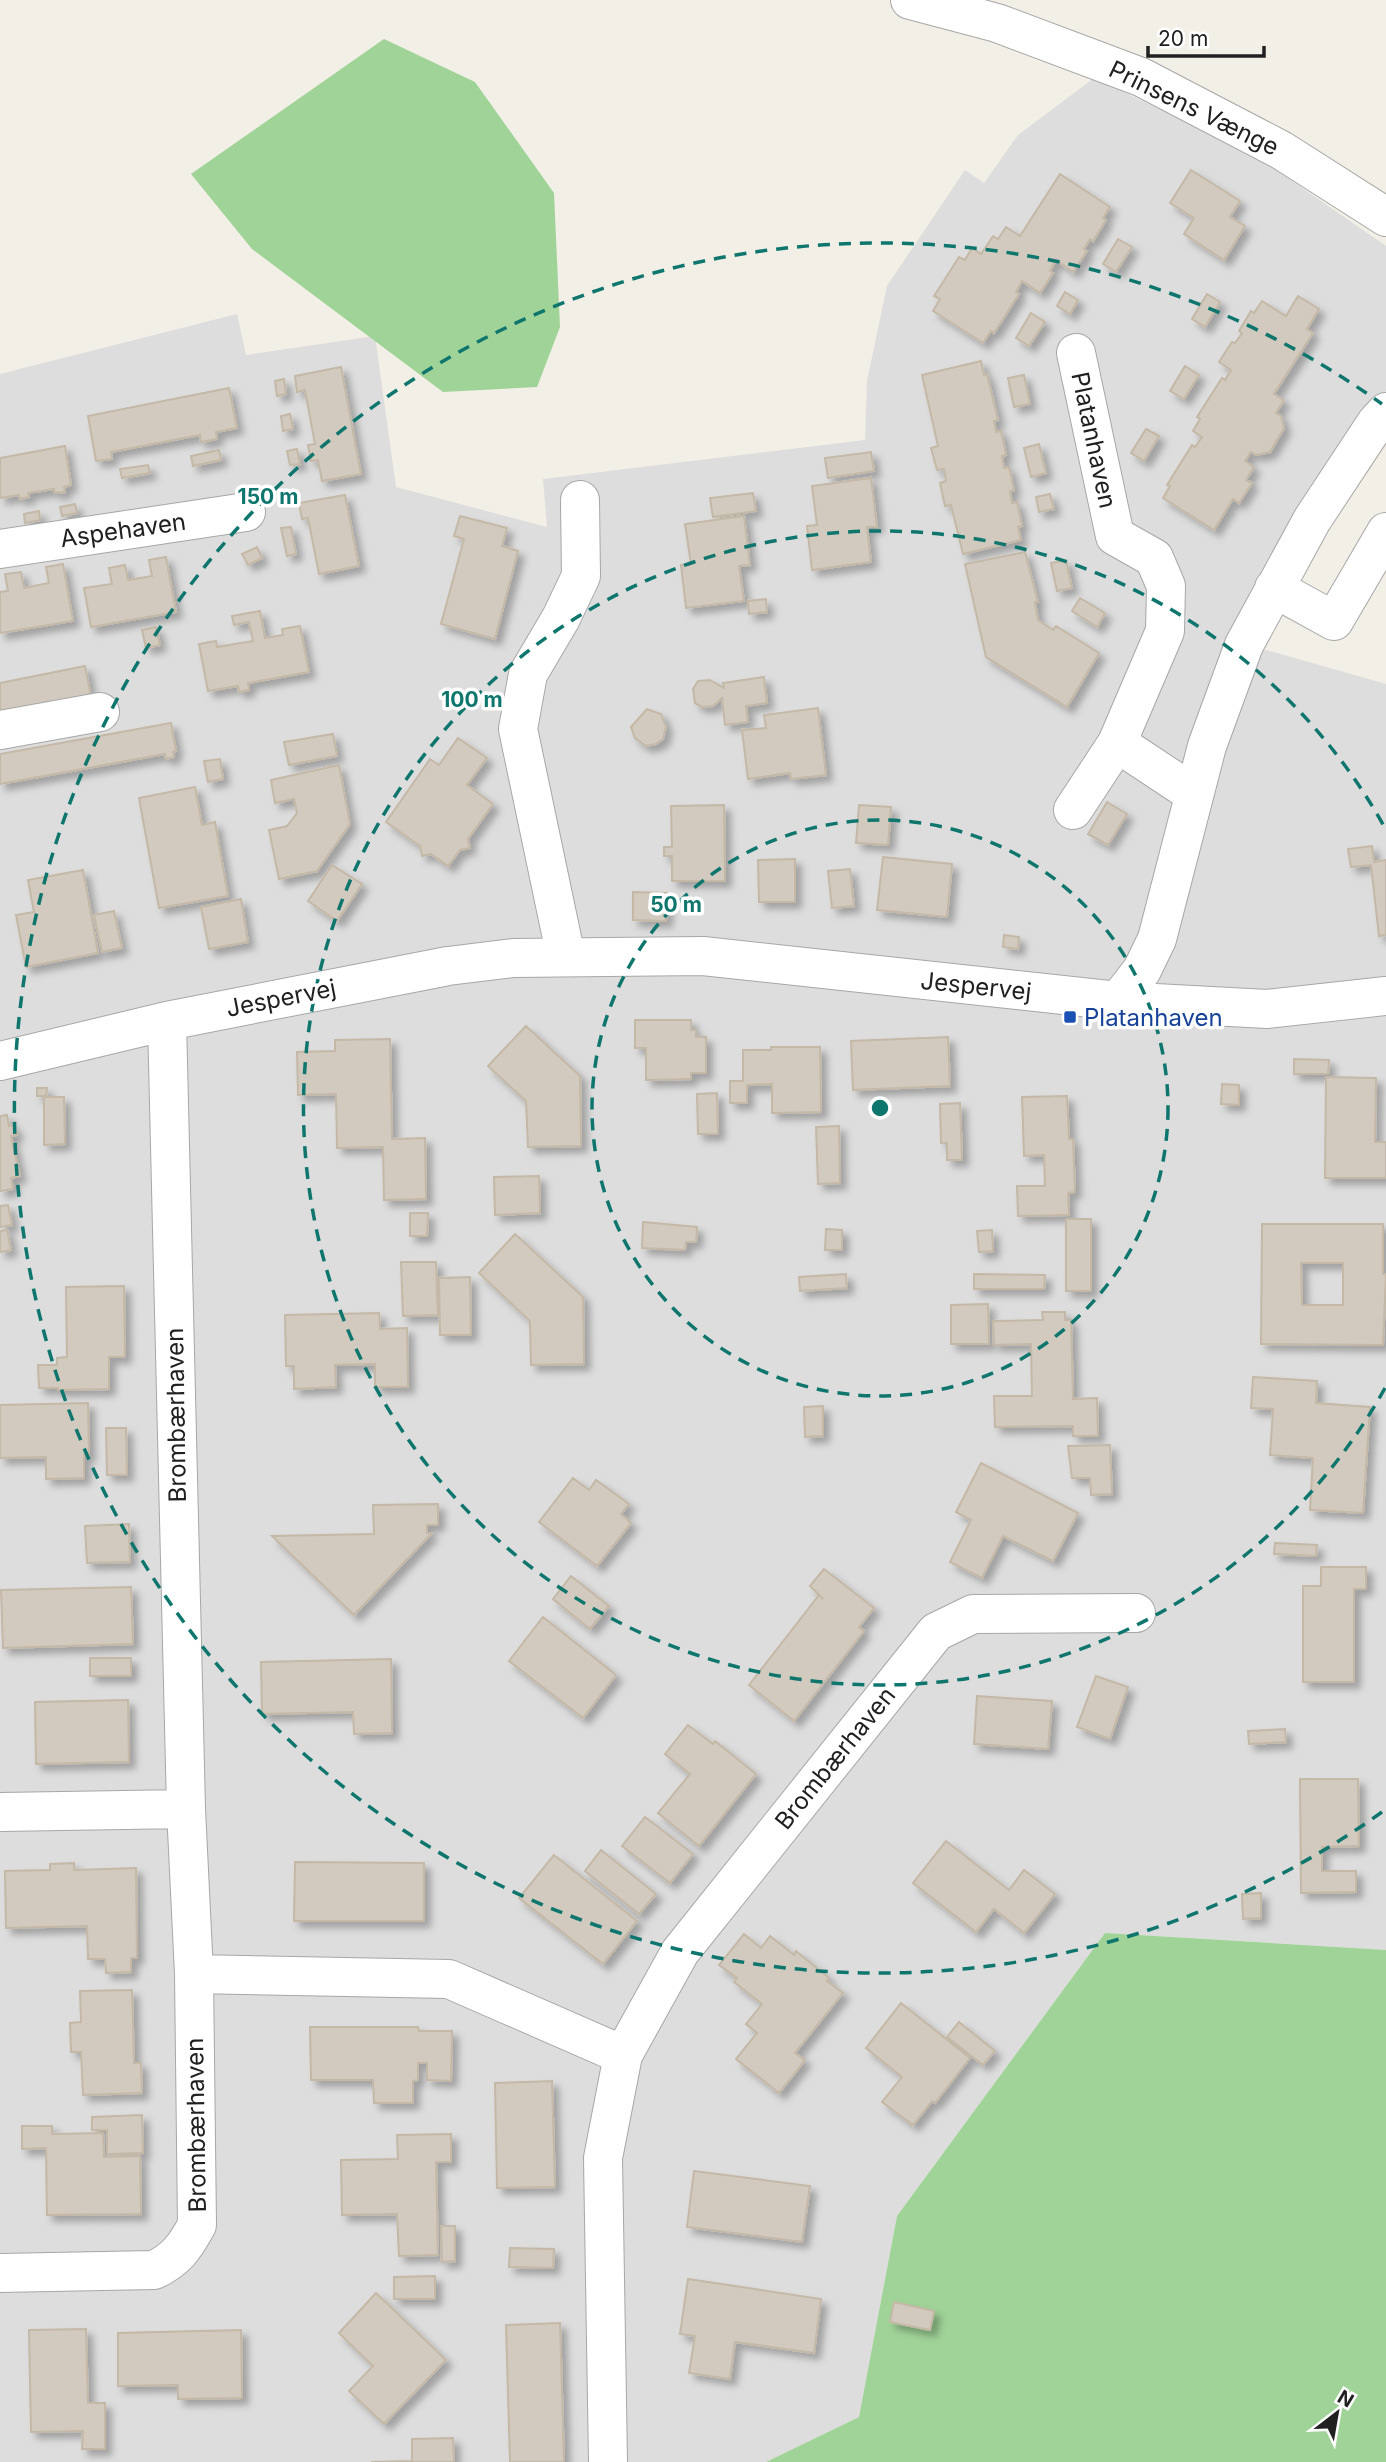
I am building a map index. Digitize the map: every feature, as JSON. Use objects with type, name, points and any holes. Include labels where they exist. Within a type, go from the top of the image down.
[{"type":"street","name":"Prinsens Vænge","points":[[910,0],[998,23],[1142,77],[1281,150],[1386,217]]},
{"type":"street","name":"Platanhaven","points":[[1073,810],[1117,743],[1165,631],[1166,586],[1154,558],[1115,536],[1076,353]]},
{"type":"street","points":[[1118,1001],[1142,970],[1157,939],[1207,746],[1244,645],[1312,520],[1386,412]]},
{"type":"street","points":[[566,957],[519,729],[528,674],[561,618],[581,576],[580,500]]},
{"type":"street","name":"Aspehaven","points":[[0,549],[246,512]]},
{"type":"street","points":[[1274,588],[1334,621],[1386,532]]},
{"type":"street","points":[[0,730],[100,712]]},
{"type":"street","points":[[1117,743],[1194,794]]},
{"type":"street","name":"Jespervej","points":[[0,1061],[166,1021],[448,966],[513,958],[703,956],[1118,1001],[1267,1009],[1386,996]]},
{"type":"street","name":"Brombærhaven","points":[[0,2273],[154,2270],[171,2262],[185,2247],[197,2225],[194,1974],[186,1809],[166,1021]]},
{"type":"street","name":"Brombærhaven","points":[[608,2462],[603,2158],[623,2055],[680,1952],[936,1632],[973,1614],[1136,1613]]},
{"type":"street","points":[[0,1812],[186,1809]]},
{"type":"street","points":[[194,1974],[449,1979],[623,2055]]},
{"type":"shaded area","points":[[1094,78],[1250,152],[1386,246],[1386,391],[1361,418],[1231,640],[1386,684],[1386,1950],[1105,1933],[897,2216],[859,2417],[766,2462],[0,2462],[0,374],[237,314],[246,355],[375,336],[396,487],[547,527],[543,479],[865,440],[867,381],[887,286],[965,170],[984,183],[1018,135]]},
{"type":"green space","points":[[384,39],[475,82],[554,193],[560,327],[537,387],[443,392],[252,249],[191,174]]},
{"type":"green space","points":[[1105,1933],[1386,1950],[1386,2462],[766,2462],[859,2417],[897,2216]]},
{"type":"building","points":[[1191,170],[1240,201],[1230,217],[1245,226],[1224,260],[1184,234],[1194,218],[1170,203]]},
{"type":"building","points":[[1060,174],[1110,207],[1103,218],[1106,220],[1093,241],[1090,239],[1084,249],[1087,251],[1073,272],[1056,260],[1050,271],[1053,273],[1040,293],[1022,281],[1016,292],[1019,294],[994,333],[991,331],[983,343],[933,311],[940,299],[934,296],[959,257],[965,260],[972,248],[981,254],[993,236],[998,239],[1006,227],[1020,236]]},
{"type":"building","points":[[1118,239],[1132,247],[1116,272],[1103,264]]},
{"type":"building","points":[[1065,292],[1078,300],[1070,314],[1057,306]]},
{"type":"building","points":[[1207,294],[1220,302],[1205,327],[1192,319]]},
{"type":"building","points":[[1298,296],[1319,309],[1307,329],[1313,333],[1274,394],[1284,400],[1276,413],[1281,416],[1284,428],[1270,452],[1256,455],[1251,452],[1245,461],[1254,467],[1246,480],[1252,483],[1239,503],[1233,499],[1214,530],[1163,498],[1170,486],[1167,485],[1192,445],[1195,447],[1202,437],[1193,431],[1200,419],[1197,417],[1222,378],[1225,380],[1231,370],[1219,362],[1232,342],[1235,343],[1242,333],[1239,331],[1251,311],[1254,313],[1262,301],[1286,316]]},
{"type":"building","points":[[1031,313],[1045,322],[1029,346],[1016,338]]},
{"type":"building","points":[[981,361],[984,375],[987,374],[998,420],[994,421],[996,432],[1001,431],[1006,455],[1002,456],[1004,468],[1009,467],[1014,490],[1010,491],[1012,503],[1017,502],[1022,526],[1018,527],[1021,540],[963,554],[951,505],[945,506],[940,483],[946,481],[944,469],[937,470],[931,448],[938,446],[922,375]]},
{"type":"building","points":[[1185,366],[1199,375],[1184,399],[1170,391]]},
{"type":"building","points":[[341,367],[361,474],[322,481],[318,460],[311,461],[308,445],[315,444],[305,390],[297,392],[295,376]]},
{"type":"building","points":[[1024,375],[1030,404],[1014,407],[1008,378]]},
{"type":"building","points":[[284,379],[286,394],[277,396],[275,381]]},
{"type":"building","points":[[229,388],[237,428],[216,432],[217,439],[201,442],[200,435],[111,452],[112,459],[96,461],[88,416]]},
{"type":"building","points":[[290,414],[293,429],[283,431],[281,416]]},
{"type":"building","points":[[1146,429],[1159,436],[1144,461],[1131,453]]},
{"type":"building","points":[[1039,444],[1046,473],[1031,477],[1024,448]]},
{"type":"building","points":[[65,446],[71,485],[64,487],[65,492],[55,493],[54,489],[28,493],[29,497],[20,499],[19,495],[0,498],[0,458]]},
{"type":"building","points":[[297,449],[300,464],[290,465],[287,451]]},
{"type":"building","points":[[219,450],[221,460],[193,466],[191,456]]},
{"type":"building","points":[[871,452],[874,471],[828,478],[825,458]]},
{"type":"building","points":[[148,465],[150,473],[122,478],[120,469]]},
{"type":"building","points":[[871,478],[877,527],[867,527],[871,562],[812,570],[807,526],[817,525],[812,486]]},
{"type":"building","points":[[753,493],[756,511],[713,517],[710,498]]},
{"type":"building","points":[[1050,494],[1054,509],[1039,512],[1036,497]]},
{"type":"building","points":[[345,495],[359,566],[319,574],[308,518],[302,519],[299,503]]},
{"type":"building","points":[[75,504],[77,513],[62,516],[60,507]]},
{"type":"building","points":[[39,511],[40,520],[25,523],[24,514]]},
{"type":"building","points":[[460,516],[507,528],[502,546],[518,551],[495,639],[441,624],[464,539],[454,536]]},
{"type":"building","points":[[744,516],[750,565],[739,566],[744,601],[686,608],[681,565],[691,564],[685,524]]},
{"type":"building","points":[[291,527],[296,554],[287,556],[281,528]]},
{"type":"building","points":[[257,547],[262,558],[248,565],[242,554]]},
{"type":"building","points":[[1025,552],[1038,602],[1035,602],[1038,620],[1053,630],[1056,626],[1099,653],[1067,707],[986,657],[965,564]]},
{"type":"building","points":[[166,557],[176,612],[91,627],[84,588],[112,584],[109,568],[125,565],[128,580],[152,576],[149,560]]},
{"type":"building","points":[[1066,560],[1072,588],[1057,591],[1051,563]]},
{"type":"building","points":[[63,564],[73,621],[0,633],[0,592],[8,591],[5,574],[21,572],[24,588],[49,583],[46,567]]},
{"type":"building","points":[[1080,598],[1105,613],[1097,627],[1072,611]]},
{"type":"building","points":[[766,599],[767,612],[749,614],[748,601]]},
{"type":"building","points":[[260,611],[265,638],[283,635],[282,629],[300,626],[309,672],[248,683],[249,690],[239,692],[238,686],[208,691],[199,644],[216,641],[217,647],[253,641],[249,622],[234,625],[232,616]]},
{"type":"building","points":[[156,627],[160,645],[146,648],[142,630]]},
{"type":"building","points":[[85,666],[91,697],[0,715],[0,683]]},
{"type":"building","points":[[764,677],[767,703],[746,706],[748,722],[725,725],[722,698],[713,706],[702,707],[695,703],[693,689],[698,681],[710,680],[724,688],[723,683]]},
{"type":"building","points":[[818,708],[826,775],[791,779],[790,773],[748,779],[742,730],[766,728],[764,715]]},
{"type":"building","points":[[647,709],[661,714],[666,727],[663,739],[646,746],[635,738],[631,727]]},
{"type":"building","points":[[171,723],[176,751],[173,752],[174,757],[166,759],[165,754],[0,784],[0,754]]},
{"type":"building","points":[[333,734],[337,756],[289,765],[284,742]]},
{"type":"building","points":[[458,738],[487,758],[467,785],[493,804],[468,839],[470,848],[460,850],[448,866],[431,854],[422,856],[420,846],[386,822],[430,759],[439,765]]},
{"type":"building","points":[[220,759],[223,779],[208,782],[204,761]]},
{"type":"building","points":[[339,765],[350,824],[317,871],[279,879],[269,830],[287,826],[297,813],[294,799],[275,803],[271,780]]},
{"type":"building","points":[[195,787],[202,825],[215,822],[228,896],[159,908],[139,798]]},
{"type":"building","points":[[1107,802],[1127,814],[1108,845],[1088,834]]},
{"type":"building","points":[[724,805],[725,881],[672,881],[672,856],[664,856],[664,847],[672,847],[671,806]]},
{"type":"building","points":[[859,805],[891,807],[888,845],[856,843]]},
{"type":"building","points":[[1372,846],[1374,862],[1386,860],[1386,935],[1379,936],[1371,865],[1351,867],[1348,849]]},
{"type":"building","points":[[883,857],[952,864],[947,917],[877,910]]},
{"type":"building","points":[[795,859],[795,902],[759,902],[758,860]]},
{"type":"building","points":[[332,865],[362,884],[337,921],[308,901]]},
{"type":"building","points":[[850,869],[854,906],[832,908],[828,871]]},
{"type":"building","points":[[83,870],[98,953],[26,967],[16,915],[34,912],[28,880]]},
{"type":"building","points":[[633,892],[667,893],[666,921],[633,920]]},
{"type":"building","points":[[241,899],[248,942],[209,949],[201,907]]},
{"type":"building","points":[[114,911],[122,948],[102,952],[94,915]]},
{"type":"building","points":[[1004,935],[1019,937],[1018,949],[1003,947]]},
{"type":"building","points":[[635,1020],[691,1020],[691,1030],[696,1030],[696,1037],[706,1037],[706,1073],[691,1073],[691,1079],[646,1080],[646,1048],[635,1048]]},
{"type":"building","points":[[526,1026],[580,1076],[581,1146],[528,1147],[526,1101],[488,1066]]},
{"type":"building","points":[[948,1037],[950,1086],[853,1090],[851,1041]]},
{"type":"building","points":[[390,1039],[392,1139],[425,1138],[426,1199],[384,1200],[383,1147],[337,1148],[336,1094],[298,1095],[297,1052],[335,1051],[335,1040]]},
{"type":"building","points":[[771,1047],[820,1047],[821,1112],[772,1113],[772,1084],[747,1085],[747,1103],[730,1103],[730,1081],[743,1081],[743,1050],[771,1050]]},
{"type":"building","points":[[1294,1059],[1329,1060],[1328,1074],[1294,1074]]},
{"type":"building","points":[[1326,1077],[1376,1078],[1375,1142],[1386,1142],[1386,1178],[1325,1178]]},
{"type":"building","points":[[1222,1084],[1239,1085],[1239,1105],[1221,1104]]},
{"type":"building","points":[[37,1088],[47,1088],[46,1097],[64,1097],[65,1144],[44,1145],[44,1096],[37,1096]]},
{"type":"building","points":[[717,1093],[718,1134],[698,1134],[697,1094]]},
{"type":"building","points":[[1067,1096],[1069,1139],[1073,1139],[1075,1192],[1068,1193],[1069,1215],[1018,1216],[1017,1186],[1045,1186],[1044,1155],[1024,1156],[1022,1097]]},
{"type":"building","points":[[960,1103],[962,1160],[947,1160],[947,1143],[941,1143],[940,1104]]},
{"type":"building","points":[[7,1115],[9,1126],[14,1125],[17,1135],[11,1136],[20,1176],[11,1178],[13,1189],[0,1191],[0,1116]]},
{"type":"building","points":[[839,1126],[840,1183],[818,1184],[816,1127]]},
{"type":"building","points":[[539,1176],[540,1213],[495,1215],[494,1177]]},
{"type":"building","points":[[8,1205],[12,1225],[0,1227],[0,1206]]},
{"type":"building","points":[[410,1213],[428,1213],[427,1236],[410,1236]]},
{"type":"building","points":[[1066,1219],[1091,1219],[1091,1291],[1066,1291]]},
{"type":"building","points":[[643,1222],[697,1227],[696,1242],[686,1242],[685,1250],[642,1248]]},
{"type":"building","points":[[1262,1224],[1383,1224],[1383,1274],[1386,1274],[1383,1345],[1261,1344]],"holes":[[[1301,1263],[1343,1263],[1343,1305],[1302,1305]]]},
{"type":"building","points":[[826,1229],[842,1230],[842,1250],[825,1250]]},
{"type":"building","points":[[7,1230],[11,1250],[0,1252],[0,1231]]},
{"type":"building","points":[[992,1230],[993,1251],[979,1252],[977,1231]]},
{"type":"building","points":[[515,1234],[583,1297],[584,1364],[531,1365],[530,1321],[479,1273]]},
{"type":"building","points":[[401,1262],[436,1262],[438,1315],[403,1316]]},
{"type":"building","points":[[846,1274],[847,1288],[800,1291],[799,1277]]},
{"type":"building","points":[[974,1274],[1045,1275],[1044,1289],[974,1289]]},
{"type":"building","points":[[470,1277],[471,1335],[440,1335],[439,1278]]},
{"type":"building","points":[[124,1286],[125,1357],[109,1357],[109,1389],[39,1388],[38,1365],[57,1365],[57,1358],[67,1357],[66,1287]]},
{"type":"building","points":[[988,1304],[989,1344],[951,1344],[951,1305]]},
{"type":"building","points":[[1042,1312],[1065,1312],[1065,1320],[1071,1320],[1073,1399],[1097,1398],[1098,1436],[1073,1436],[1073,1426],[995,1427],[994,1396],[1032,1396],[1031,1344],[994,1345],[993,1321],[1043,1320]]},
{"type":"building","points":[[379,1313],[380,1329],[407,1328],[408,1387],[375,1387],[375,1364],[335,1365],[336,1387],[294,1389],[294,1366],[286,1366],[285,1315]]},
{"type":"building","points":[[1253,1377],[1317,1381],[1316,1403],[1370,1407],[1363,1513],[1310,1510],[1313,1458],[1270,1455],[1273,1409],[1251,1408]]},
{"type":"building","points":[[88,1403],[89,1455],[84,1455],[84,1478],[46,1479],[46,1457],[0,1458],[0,1405]]},
{"type":"building","points":[[823,1406],[823,1436],[805,1437],[804,1407]]},
{"type":"building","points":[[106,1428],[126,1428],[127,1475],[107,1475]]},
{"type":"building","points":[[1110,1445],[1112,1494],[1091,1495],[1090,1478],[1072,1478],[1068,1446]]},
{"type":"building","points":[[981,1463],[1078,1513],[1053,1561],[1003,1536],[982,1578],[950,1562],[971,1520],[956,1512]]},
{"type":"building","points":[[573,1478],[589,1490],[596,1480],[629,1504],[621,1514],[631,1523],[597,1566],[539,1522]]},
{"type":"building","points":[[438,1504],[438,1525],[427,1525],[427,1533],[432,1533],[354,1615],[272,1536],[374,1534],[373,1505]]},
{"type":"building","points":[[129,1524],[130,1562],[87,1563],[85,1526]]},
{"type":"building","points":[[1275,1543],[1317,1545],[1316,1556],[1274,1554]]},
{"type":"building","points":[[1321,1567],[1366,1567],[1366,1589],[1354,1589],[1354,1682],[1303,1682],[1303,1586],[1321,1586]]},
{"type":"building","points":[[824,1569],[874,1608],[859,1627],[864,1631],[794,1721],[749,1685],[819,1595],[810,1586]]},
{"type":"building","points":[[571,1576],[609,1606],[590,1629],[553,1599]]},
{"type":"building","points":[[131,1587],[133,1644],[3,1648],[1,1590]]},
{"type":"building","points":[[543,1617],[616,1675],[583,1718],[509,1661]]},
{"type":"building","points":[[90,1658],[131,1658],[131,1676],[90,1676]]},
{"type":"building","points":[[391,1659],[392,1733],[354,1734],[353,1712],[262,1714],[261,1662]]},
{"type":"building","points":[[1096,1676],[1128,1687],[1110,1739],[1077,1727]]},
{"type":"building","points":[[977,1696],[1052,1701],[1048,1749],[974,1744]]},
{"type":"building","points":[[128,1700],[129,1762],[36,1764],[35,1702]]},
{"type":"building","points":[[688,1725],[713,1744],[715,1741],[756,1774],[699,1846],[658,1813],[690,1774],[665,1754]]},
{"type":"building","points":[[1285,1729],[1286,1742],[1249,1744],[1248,1731]]},
{"type":"building","points":[[1300,1779],[1358,1779],[1359,1846],[1322,1847],[1322,1871],[1356,1871],[1356,1892],[1301,1893]]},
{"type":"building","points":[[645,1817],[693,1854],[670,1883],[622,1846]]},
{"type":"building","points":[[946,1841],[1009,1890],[1024,1870],[1055,1894],[1024,1933],[994,1909],[976,1932],[913,1883]]},
{"type":"building","points":[[601,1850],[656,1894],[639,1914],[585,1871]]},
{"type":"building","points":[[554,1855],[637,1921],[603,1964],[519,1898]]},
{"type":"building","points":[[295,1862],[424,1863],[424,1921],[294,1921]]},
{"type":"building","points":[[74,1863],[74,1870],[136,1868],[137,1958],[131,1958],[131,1972],[106,1973],[105,1959],[88,1959],[87,1926],[6,1928],[5,1871],[50,1870],[50,1864]]},
{"type":"building","points":[[1261,1893],[1261,1918],[1243,1919],[1242,1894]]},
{"type":"building","points":[[744,1934],[761,1948],[770,1936],[794,1955],[796,1951],[843,1993],[795,2053],[805,2060],[779,2093],[736,2059],[757,2033],[746,2024],[762,2004],[734,1982],[737,1978],[719,1965]]},
{"type":"building","points":[[132,1990],[134,2063],[141,2063],[142,2093],[83,2095],[81,2052],[71,2052],[70,2023],[81,2022],[80,1991]]},
{"type":"building","points":[[901,2003],[970,2058],[935,2103],[932,2101],[913,2125],[882,2102],[902,2077],[866,2048]]},
{"type":"building","points":[[959,2022],[995,2051],[983,2065],[947,2037]]},
{"type":"building","points":[[310,2027],[418,2027],[419,2031],[452,2031],[451,2081],[427,2080],[427,2063],[418,2063],[418,2080],[413,2081],[413,2103],[374,2103],[373,2080],[311,2080]]},
{"type":"building","points":[[552,2081],[555,2187],[497,2188],[495,2083]]},
{"type":"building","points":[[142,2115],[143,2153],[107,2154],[107,2130],[92,2130],[92,2117]]},
{"type":"building","points":[[22,2126],[52,2126],[52,2134],[103,2133],[104,2157],[140,2156],[141,2214],[47,2215],[46,2148],[22,2149]]},
{"type":"building","points":[[451,2134],[451,2162],[436,2162],[438,2255],[399,2256],[397,2214],[342,2215],[341,2160],[398,2159],[397,2135]]},
{"type":"building","points":[[694,2171],[810,2186],[802,2242],[687,2227]]},
{"type":"building","points":[[441,2226],[455,2226],[455,2261],[442,2262]]},
{"type":"building","points":[[510,2248],[554,2249],[553,2268],[509,2267]]},
{"type":"building","points":[[435,2276],[435,2299],[394,2299],[394,2277]]},
{"type":"building","points":[[688,2279],[821,2299],[814,2353],[735,2342],[730,2379],[689,2373],[695,2336],[680,2334]]},
{"type":"building","points":[[376,2293],[446,2360],[384,2424],[349,2391],[373,2366],[339,2333]]},
{"type":"building","points":[[894,2302],[934,2311],[930,2330],[890,2322]]},
{"type":"building","points":[[560,2323],[564,2462],[510,2462],[506,2325]]},
{"type":"building","points":[[86,2329],[88,2403],[105,2403],[105,2449],[82,2449],[83,2431],[31,2432],[29,2330]]},
{"type":"building","points":[[241,2330],[242,2398],[178,2399],[178,2385],[118,2386],[118,2333]]},
{"type":"building","points":[[453,2438],[454,2462],[371,2462],[412,2461],[412,2439]]},
{"type":"place","name":"Platanhaven","points":[[1070,1017]]}]
